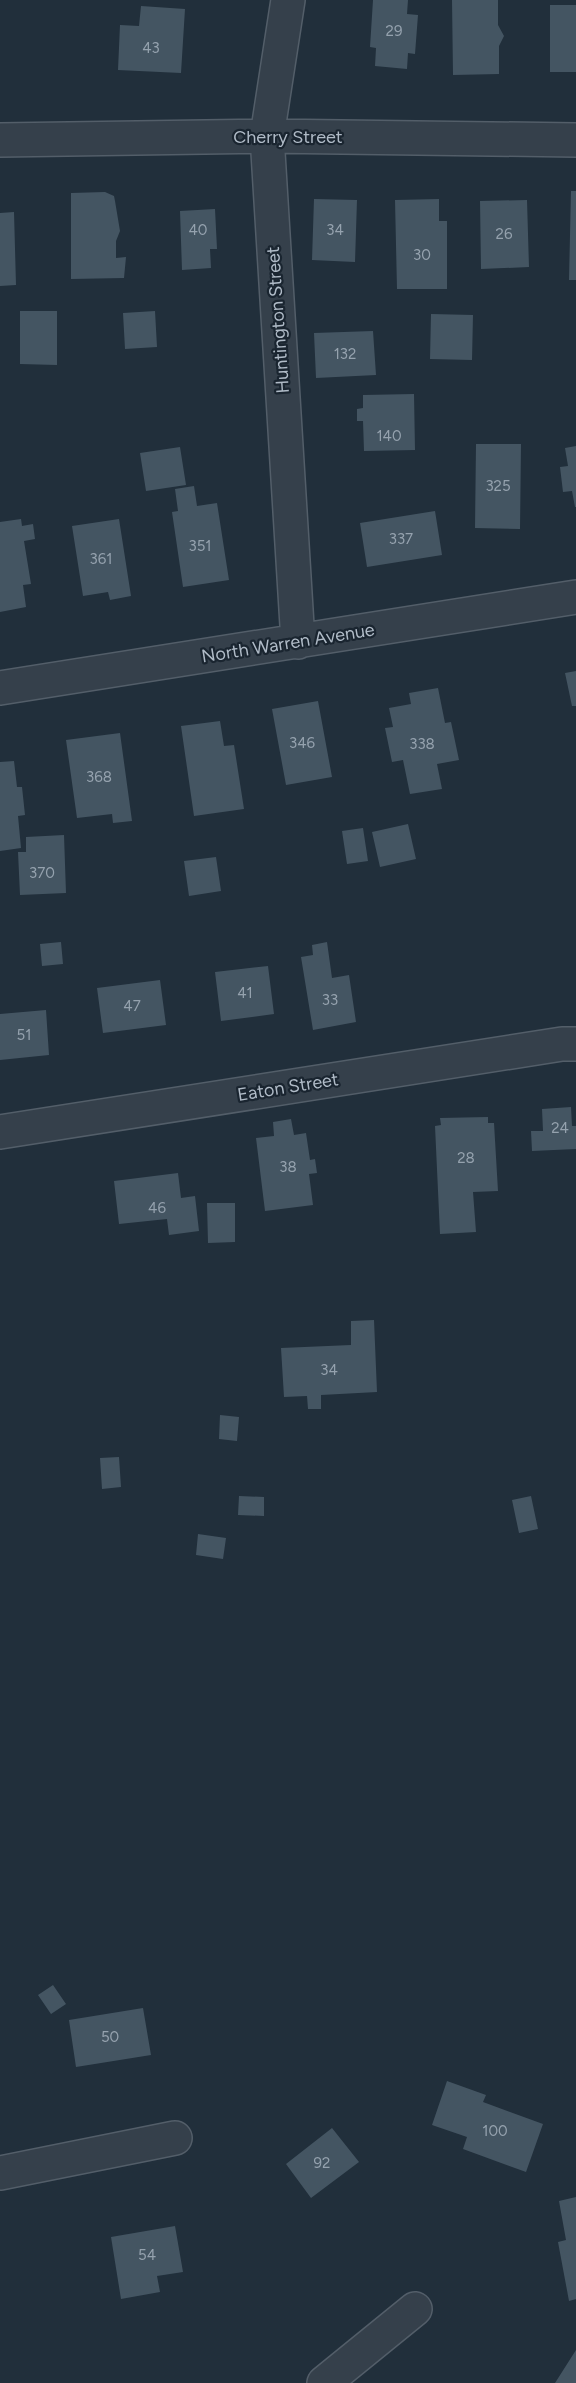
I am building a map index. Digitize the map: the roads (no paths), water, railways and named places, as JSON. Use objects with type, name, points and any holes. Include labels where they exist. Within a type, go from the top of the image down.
[{"type":"street","name":"Huntington Street","points":[[288,0],[267,136],[298,642]]},
{"type":"street","name":"Cherry Street","points":[[0,140],[267,136],[576,140]]},
{"type":"street","name":"North Warren Avenue","points":[[0,688],[576,597]]},
{"type":"street","name":"Eaton Street","points":[[0,1132],[562,1044],[576,1044]]},
{"type":"street","points":[[0,2173],[175,2138]]},
{"type":"street","points":[[324,2383],[415,2309]]}]
